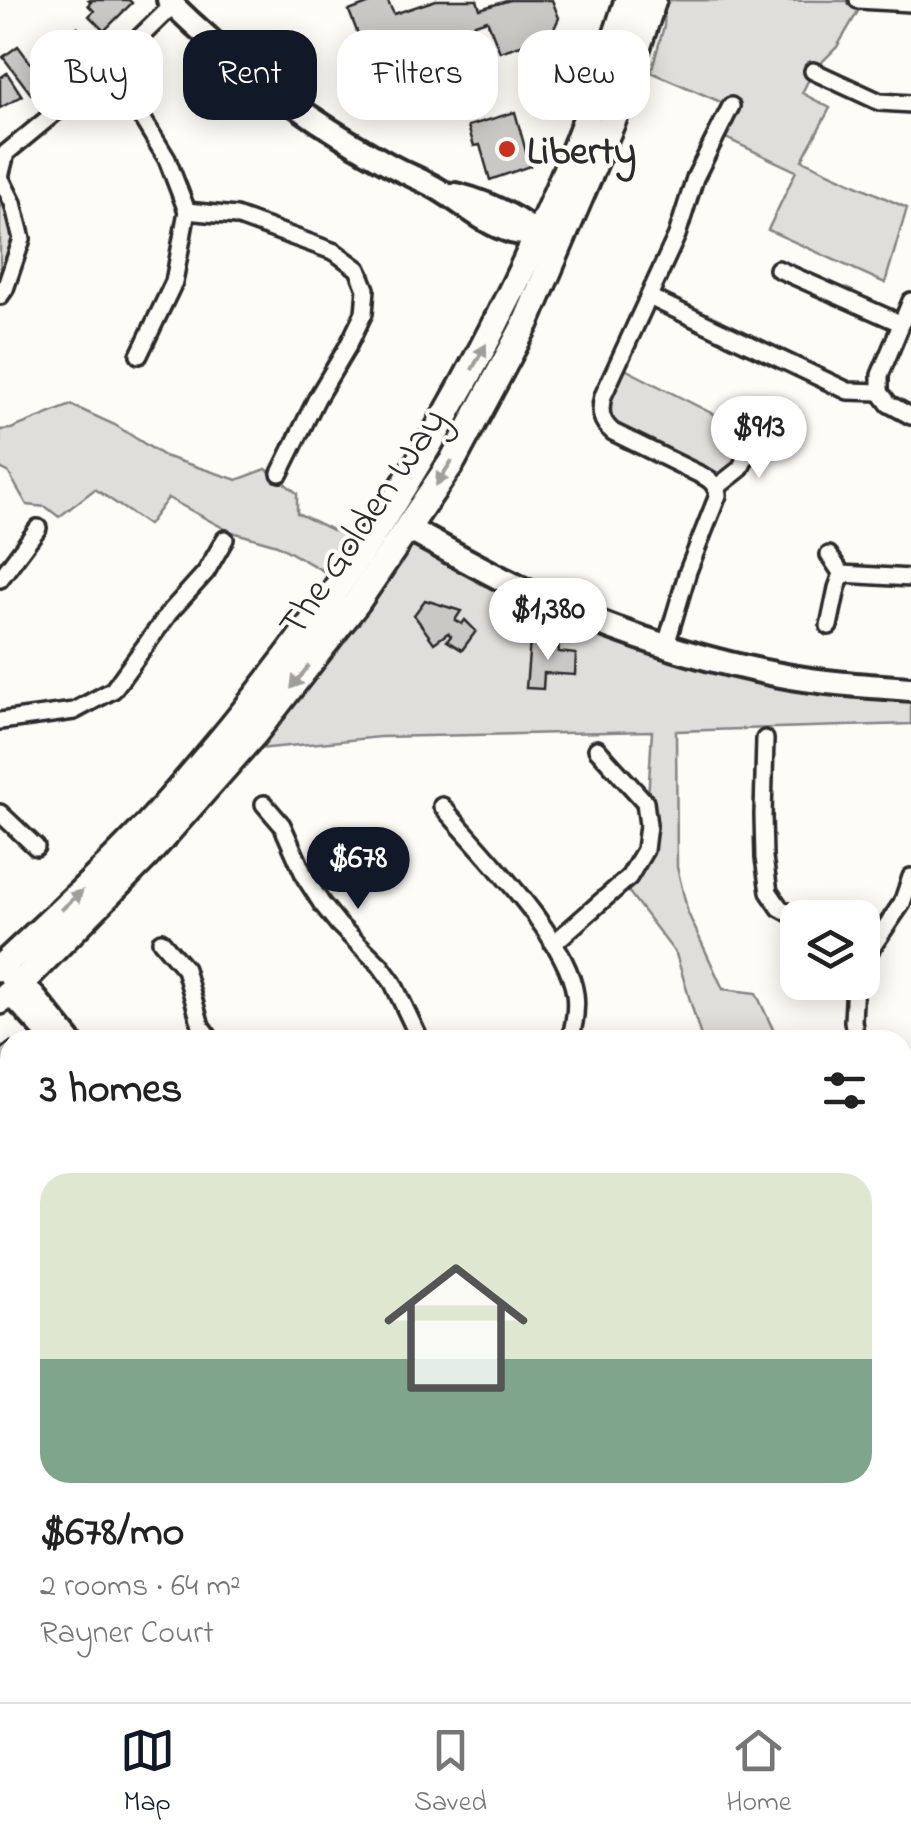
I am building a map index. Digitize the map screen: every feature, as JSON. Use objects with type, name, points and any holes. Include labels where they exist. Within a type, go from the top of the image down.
[{"type":"main road","name":"The Golden Way","points":[[5,981],[147,855],[222,771],[325,645],[452,462],[526,323],[549,238],[628,0]]},
{"type":"main road","name":"The Golden Way","points":[[5,981],[175,794],[290,653],[372,539],[549,238],[614,116],[653,0]]},
{"type":"main road","points":[[399,495],[408,528],[490,574],[591,620],[726,663],[780,675],[911,690]]},
{"type":"main road","points":[[372,539],[408,528]]},
{"type":"street","points":[[858,0],[911,3]]},
{"type":"street","points":[[145,30],[171,3],[229,56],[390,165],[511,232],[549,238]]},
{"type":"street","points":[[813,70],[880,102],[910,107]]},
{"type":"street","points":[[666,645],[688,571],[718,495],[712,481],[613,432],[601,417],[600,408],[678,234],[695,178],[731,106]]},
{"type":"street","points":[[0,296],[6,289],[22,239],[13,203],[0,177],[6,153],[46,120]]},
{"type":"street","points":[[139,355],[174,282],[187,211],[167,159],[143,120]]},
{"type":"street","points":[[187,211],[236,216],[335,252],[358,269],[366,289],[364,313],[280,473]]},
{"type":"street","points":[[778,269],[900,324]]},
{"type":"street","points":[[648,298],[848,390],[880,392]]},
{"type":"street","points":[[911,300],[880,375],[880,392],[888,404],[911,416]]},
{"type":"street","points":[[716,488],[740,469],[756,436]]},
{"type":"street","points":[[0,579],[38,528]]},
{"type":"street","points":[[0,722],[74,711],[112,690],[169,613],[206,572],[225,539]]},
{"type":"street","points":[[829,555],[842,574]]},
{"type":"street","points":[[842,574],[911,578]]},
{"type":"street","points":[[829,626],[842,574]]},
{"type":"street","points":[[765,739],[764,858],[769,892],[780,908]]},
{"type":"street","points":[[553,944],[629,877],[645,850],[645,802],[597,749]]},
{"type":"street","points":[[264,804],[282,825],[322,904],[393,983],[415,1030]]},
{"type":"street","points":[[442,806],[540,921],[575,994],[572,1030]]},
{"type":"street","points":[[0,813],[36,847]]},
{"type":"street","points":[[880,938],[906,906],[911,877]]},
{"type":"street","points":[[161,941],[185,969],[205,1030]]},
{"type":"street","points":[[5,981],[43,1030]]},
{"type":"street","points":[[5,981],[31,992],[62,1030]]},
{"type":"street","points":[[854,1030],[855,1000]]},
{"type":"shaded area","points":[[665,0],[864,1],[837,47],[813,71],[802,93],[830,108],[802,160],[907,208],[885,283],[768,230],[796,171],[717,134],[730,106],[651,72],[664,26]]},
{"type":"shaded area","points":[[0,189],[11,214],[13,234],[0,278]]},
{"type":"shaded area","points":[[617,365],[756,436],[716,488],[613,432],[603,396]]},
{"type":"shaded area","points":[[71,405],[115,425],[164,456],[237,480],[266,469],[297,493],[297,513],[351,539],[327,573],[277,545],[229,531],[168,498],[148,525],[95,489],[59,517],[46,507],[27,505],[8,472],[0,468],[0,430]]},
{"type":"shaded area","points":[[408,529],[675,648],[911,689],[911,724],[676,731],[677,867],[688,913],[723,989],[756,993],[773,1030],[699,1030],[676,954],[622,883],[645,850],[652,731],[380,737],[239,751]]},
{"type":"building","points":[[378,0],[387,0],[394,14],[436,0],[477,0],[480,9],[510,0],[552,0],[559,18],[553,30],[518,30],[518,46],[500,52],[498,30],[491,30],[487,20],[457,30],[356,30],[349,11]]},
{"type":"building","points":[[132,3],[103,30],[89,16],[94,11],[88,5]]},
{"type":"building","points":[[18,46],[30,62],[30,93],[3,57]]},
{"type":"building","points":[[7,73],[22,96],[0,108],[0,78]]},
{"type":"building","points":[[515,112],[530,166],[490,180],[480,145],[474,146],[468,126]]},
{"type":"building","points":[[425,600],[461,611],[455,620],[462,624],[465,620],[476,631],[462,650],[447,641],[451,636],[448,633],[434,643],[414,615]]},
{"type":"building","points":[[530,641],[558,641],[559,652],[576,654],[575,675],[544,673],[543,689],[526,688]]},
{"type":"place","name":"Liberty","points":[[507,149]]}]
